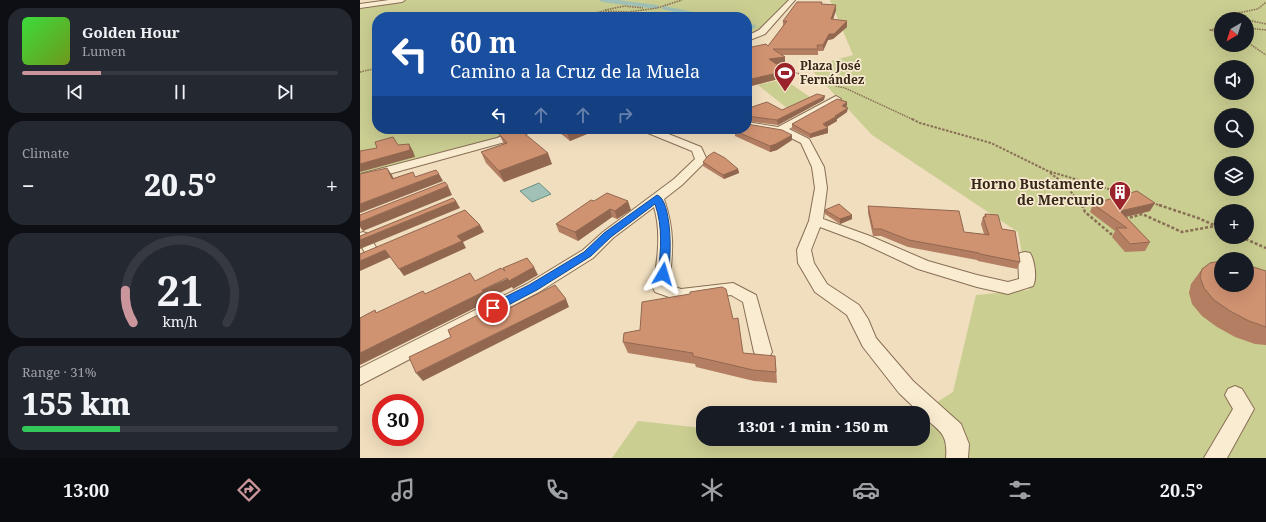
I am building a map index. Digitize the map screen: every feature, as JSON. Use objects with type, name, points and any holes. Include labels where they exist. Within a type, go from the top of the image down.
[{"type":"street","points":[[360,6],[367,2],[402,0]]},
{"type":"street","points":[[752,37],[762,32],[792,0]]},
{"type":"street","points":[[779,130],[836,99]]},
{"type":"street","points":[[752,126],[779,130],[795,135],[805,141],[815,158],[820,176],[821,188],[816,221],[804,250],[806,263],[814,279],[821,288],[853,310],[859,319],[869,342],[906,387],[954,431],[958,444],[957,458]]},
{"type":"street","points":[[360,178],[501,140],[516,134]]},
{"type":"street","points":[[360,377],[533,288],[588,254],[608,235],[678,182],[701,160],[697,150],[659,134]]},
{"type":"street","points":[[657,198],[664,218],[666,247],[661,288],[680,295],[733,289],[750,299],[763,352]]},
{"type":"street","points":[[816,221],[865,239],[923,266],[1008,288],[1027,282],[1025,257]]},
{"type":"street","points":[[378,232],[361,238],[366,255],[386,246]]},
{"type":"street","points":[[1215,458],[1244,409],[1235,395]]},
{"type":"path","points":[[596,12],[629,12],[669,5],[682,0]]},
{"type":"path","points":[[1242,12],[1258,9],[1266,2]]},
{"type":"path","points":[[604,11],[610,8],[625,6],[646,8]]},
{"type":"path","points":[[1254,21],[1266,24]]},
{"type":"path","points":[[1254,29],[1266,30]]},
{"type":"path","points":[[1254,47],[1266,55]]},
{"type":"path","points":[[360,72],[372,69]]},
{"type":"path","points":[[776,69],[791,71],[833,86],[845,88],[920,123],[942,128],[991,144],[1048,171],[1133,196]]},
{"type":"path","points":[[1048,171],[1064,183],[1080,202],[1085,212],[1111,234],[1118,234]]},
{"type":"path","points":[[1148,201],[1214,224]]},
{"type":"path","points":[[1120,221],[1142,214],[1182,232],[1214,225]]},
{"type":"path","points":[[1254,243],[1266,248]]},
{"type":"green space","points":[[407,0],[790,0],[761,31],[752,35],[752,12],[372,12],[372,134],[508,134],[360,174],[360,7]]},
{"type":"green space","points":[[830,0],[1266,0],[1266,458],[612,458],[638,421],[696,427],[696,446],[930,446],[930,407],[953,392],[976,295],[1029,290],[1018,232],[872,135],[809,67],[853,55]]},
{"type":"green space","name":"Plaza José Fernández","points":[[784,79],[814,100],[787,108],[758,85]]},
{"type":"water","points":[[539,183],[551,194],[532,202],[520,191]]},
{"type":"building","points":[[797,2],[822,2],[821,4],[836,5],[831,19],[847,21],[834,34],[829,34],[823,45],[817,45],[818,49],[773,49],[785,57],[769,59],[786,71],[752,79],[752,47],[766,44],[768,46],[787,21],[783,21]]},
{"type":"building","points":[[817,94],[825,96],[777,120],[752,117],[752,107],[767,102],[782,110]]},
{"type":"building","points":[[837,99],[847,102],[842,106],[848,108],[823,124],[828,128],[810,134],[792,124]]},
{"type":"building","points":[[752,125],[782,130],[792,135],[770,146],[742,134],[752,134]]},
{"type":"building","points":[[499,134],[525,134],[548,153],[499,171],[481,152],[507,143]]},
{"type":"building","points":[[393,137],[398,145],[409,144],[410,150],[360,164],[360,151],[377,148],[375,142]]},
{"type":"building","points":[[714,152],[725,158],[738,169],[723,175],[703,162]]},
{"type":"building","points":[[387,168],[392,179],[413,172],[415,177],[436,170],[439,174],[360,204],[360,174]]},
{"type":"building","points":[[445,182],[448,186],[360,222],[360,215]]},
{"type":"building","points":[[1137,191],[1155,203],[1120,211],[1150,242],[1130,244],[1116,228],[1127,228],[1093,204]]},
{"type":"building","points":[[607,193],[628,201],[615,211],[610,209],[575,232],[556,224],[591,200],[594,201]]},
{"type":"building","points":[[453,198],[456,201],[360,240],[360,236]]},
{"type":"building","points":[[839,204],[852,215],[840,219],[825,210]]},
{"type":"building","points":[[868,206],[959,211],[964,232],[989,235],[983,217],[986,217],[985,214],[998,215],[1002,229],[1015,231],[1020,262],[909,240],[881,229],[873,229]]},
{"type":"building","points":[[465,210],[480,225],[457,236],[462,241],[399,269],[385,250],[360,261],[360,254]]},
{"type":"building","points":[[527,258],[534,267],[509,281],[507,278],[482,290],[483,292],[360,353],[360,318],[375,310],[376,313],[423,291],[425,294],[470,273],[475,281],[501,268],[505,271],[503,268]]},
{"type":"building","points":[[1214,262],[1214,292],[1254,292],[1254,267],[1266,271],[1266,327],[1249,321],[1230,311],[1214,300],[1204,288],[1200,277],[1202,269],[1210,263]]},
{"type":"building","points":[[555,285],[566,299],[416,373],[409,357],[451,337],[448,330],[490,309],[494,316]]},
{"type":"building","points":[[722,287],[726,289],[733,319],[738,318],[743,353],[775,356],[776,372],[753,370],[693,356],[693,353],[623,342],[624,333],[640,330],[642,302]]},
{"type":"waterway","points":[[602,0],[657,7]]},
{"type":"waterway","points":[[664,8],[682,12]]},
{"type":"place","name":"Plaza José Fernández","points":[[785,92]]},
{"type":"place","name":"Horno Bustamente de Mercurio","points":[[1120,212]]},
{"type":"route","points":[[493,308],[533,288],[588,254],[608,235],[657,198],[664,218],[666,247],[663,274]]}]
